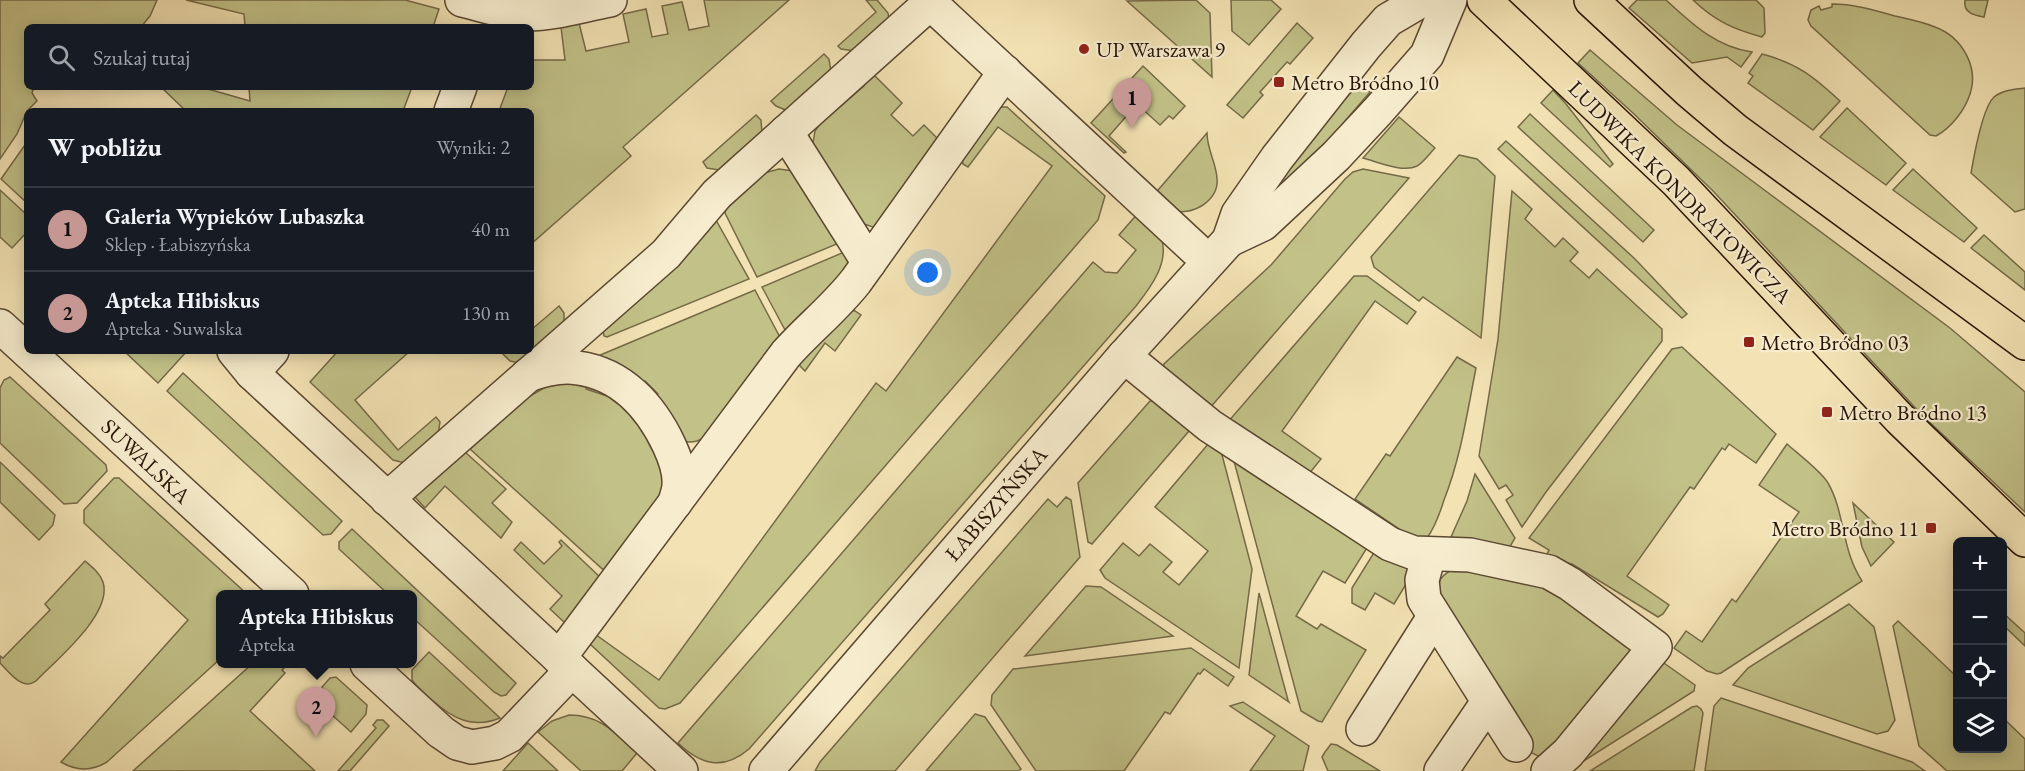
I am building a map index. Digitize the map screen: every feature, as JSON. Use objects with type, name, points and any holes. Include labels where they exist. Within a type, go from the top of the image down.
[{"type":"main road","name":"LUDWIKA KONDRATOWICZA","points":[[1484,0],[1676,182],[1900,419],[2025,540]]},
{"type":"main road","points":[[1591,0],[1689,91],[1735,130],[2025,343]]},
{"type":"street","points":[[486,9],[525,14],[540,13],[610,0]]},
{"type":"street","name":"ŁABISZYŃSKA","points":[[766,771],[1124,356],[1219,251],[1238,214],[1277,158],[1358,54],[1388,20],[1422,0]]},
{"type":"street","name":"ŁABISZYŃSKA","points":[[1219,251],[1263,224],[1336,156],[1378,111],[1427,55],[1450,0]]},
{"type":"street","points":[[387,499],[666,254],[717,194],[929,1],[1005,72],[1219,251]]},
{"type":"street","points":[[372,668],[441,732],[457,743],[472,747],[495,743],[509,736],[566,664],[585,624],[786,354],[841,299],[1005,72]]},
{"type":"street","points":[[452,108],[459,90]]},
{"type":"street","points":[[786,132],[868,263]]},
{"type":"street","name":"SUWALSKA","points":[[0,327],[24,349]]},
{"type":"street","name":"SUWALSKA","points":[[30,354],[288,590]]},
{"type":"street","points":[[1124,356],[1210,426],[1379,538],[1406,550],[1429,555],[1470,555],[1549,573],[1566,581],[1655,646],[1568,753],[1548,771]]},
{"type":"street","points":[[252,358],[387,499],[681,771]]},
{"type":"street","points":[[528,375],[546,369],[579,368],[614,381],[637,398],[655,419],[674,456],[679,473],[679,487],[675,503]]},
{"type":"street","points":[[1429,555],[1422,586],[1424,599],[1516,745]]},
{"type":"street","points":[[1363,729],[1434,617]]},
{"type":"street","points":[[1441,771],[1488,702]]},
{"type":"shaded area","points":[[0,0],[157,0],[143,24],[24,24],[24,90],[33,90],[32,93],[37,101],[30,108],[24,108],[24,118],[17,134],[0,159]]},
{"type":"shaded area","points":[[186,0],[405,0],[439,9],[434,24],[245,24],[244,14]]},
{"type":"shaded area","points":[[704,0],[789,0],[623,147],[631,156],[534,241],[534,108],[500,108],[507,90],[534,90],[534,60],[565,60],[561,27],[579,23],[586,51],[629,42],[623,14],[646,9],[652,37],[668,34],[662,6],[682,2],[689,30],[709,26]]},
{"type":"shaded area","points":[[866,0],[877,0],[888,13],[889,19],[855,51],[841,49],[838,46],[876,12]]},
{"type":"shaded area","points":[[1196,0],[1210,13],[1212,77],[1127,1]]},
{"type":"shaded area","points":[[1231,0],[1271,0],[1281,9],[1249,45],[1232,31]]},
{"type":"shaded area","points":[[1637,0],[1666,0],[1695,26],[1716,40],[1752,52],[1741,67],[1727,57],[1692,63],[1629,8]]},
{"type":"shaded area","points":[[1693,0],[1756,0],[1764,8],[1765,33],[1762,37],[1733,27],[1709,14]]},
{"type":"shaded area","points":[[1965,0],[1988,0],[1984,17],[1967,11]]},
{"type":"shaded area","points":[[1832,4],[1864,8],[1920,22],[1945,32],[1960,45],[1970,64],[1972,84],[1970,94],[1957,118],[1942,133],[1936,136],[1930,135],[1811,26],[1808,20],[1811,10],[1819,6],[1821,10],[1832,7]]},
{"type":"shaded area","points":[[1297,23],[1313,38],[1260,92],[1263,95],[1243,118],[1227,105]]},
{"type":"shaded area","points":[[1590,50],[1677,125],[1950,328],[2025,392],[2025,512],[1923,416],[1713,191],[1578,63]]},
{"type":"shaded area","points":[[824,54],[829,59],[831,72],[788,111],[771,101]]},
{"type":"shaded area","points":[[1762,54],[1795,66],[1840,101],[1813,130],[1748,83],[1753,76],[1749,73]]},
{"type":"shaded area","points":[[1143,66],[1185,106],[1173,119],[1169,116],[1160,125],[1137,104],[1109,136],[1126,152],[1124,153],[1091,123]]},
{"type":"shaded area","points":[[867,68],[902,103],[891,115],[913,136],[924,125],[942,143],[879,225],[873,227],[861,223],[812,149],[815,131],[820,124],[864,86],[857,77]]},
{"type":"shaded area","points":[[1359,83],[1370,92],[1260,220],[1249,210]]},
{"type":"shaded area","points":[[2025,88],[2025,209],[2015,212],[1971,173],[1979,133],[1990,103],[2001,93]]},
{"type":"shaded area","points":[[164,90],[212,90],[250,101],[249,90],[411,90],[404,108],[183,108]]},
{"type":"shaded area","points":[[1553,90],[1613,164],[1610,167],[1541,103]]},
{"type":"shaded area","points":[[994,107],[1007,107],[1105,196],[1098,220],[680,703],[665,709],[659,708],[590,644],[592,632],[659,680],[876,383],[886,391],[1052,166],[998,127],[968,167],[963,164],[961,153]]},
{"type":"shaded area","points":[[1847,108],[1906,163],[1886,185],[1820,137]]},
{"type":"shaded area","points":[[1530,114],[1654,230],[1643,242],[1518,127]]},
{"type":"shaded area","points":[[756,115],[761,120],[762,133],[719,170],[707,168],[703,162]]},
{"type":"shaded area","points":[[1399,117],[1435,148],[1422,162],[1411,168],[1390,166],[1363,158]]},
{"type":"shaded area","points":[[1207,133],[1217,178],[1214,194],[1203,205],[1195,209],[1179,212],[1171,210],[1153,196]]},
{"type":"shaded area","points":[[1506,141],[1635,259],[1687,314],[1682,318],[1498,149]]},
{"type":"shaded area","points":[[24,146],[24,200],[1,179]]},
{"type":"shaded area","points":[[1459,155],[1477,159],[1495,176],[1481,338],[1423,297],[1419,301],[1374,267],[1371,257]]},
{"type":"shaded area","points":[[779,169],[793,171],[844,241],[757,277],[725,213],[725,208],[764,173]]},
{"type":"shaded area","points":[[1363,169],[1409,178],[1209,409],[1163,368],[1164,364],[1271,265],[1345,179],[1353,172]]},
{"type":"shaded area","points":[[1913,169],[1977,228],[1964,242],[1893,190]]},
{"type":"shaded area","points":[[0,190],[24,212],[24,235],[12,248],[0,237]]},
{"type":"shaded area","points":[[1512,191],[1532,209],[1525,219],[1555,247],[1563,238],[1578,252],[1570,261],[1589,278],[1597,269],[1662,329],[1662,341],[1546,492],[1522,527],[1506,500],[1513,495],[1506,485],[1499,489],[1479,456],[1498,339]]},
{"type":"shaded area","points":[[1140,211],[1161,237],[1163,256],[1158,274],[1136,306],[749,749],[721,763],[695,756],[678,743],[1093,262],[1105,272],[1117,273],[1136,250],[1119,235]]},
{"type":"shaded area","points":[[716,220],[749,279],[607,337],[604,336],[603,331],[671,271]]},
{"type":"shaded area","points":[[1984,235],[2025,272],[2025,290],[1971,248]]},
{"type":"shaded area","points":[[849,250],[850,268],[788,331],[785,330],[762,287]]},
{"type":"shaded area","points":[[1354,276],[1367,276],[1416,312],[1407,324],[1375,301],[1282,431],[1321,459],[1308,475],[1227,423]]},
{"type":"shaded area","points":[[755,290],[783,343],[711,435],[691,442],[684,441],[653,398],[658,394],[645,381],[640,385],[598,356]]},
{"type":"shaded area","points":[[559,306],[564,313],[564,323],[534,350],[534,327]]},
{"type":"shaded area","points":[[846,309],[861,315],[835,351],[825,343],[805,371],[800,366],[799,356]]},
{"type":"shaded area","points":[[1682,347],[1776,434],[1756,463],[1729,444],[1725,450],[1722,448],[1694,489],[1690,487],[1627,576],[1669,605],[1658,617],[1572,564],[1545,558],[1549,550],[1529,538],[1672,349]]},
{"type":"shaded area","points":[[127,354],[184,354],[158,383]]},
{"type":"shaded area","points":[[335,354],[407,354],[355,400],[398,450],[436,417],[440,422],[438,435],[405,463],[393,460],[310,382]]},
{"type":"shaded area","points":[[503,354],[530,354],[520,363],[510,361]]},
{"type":"shaded area","points":[[1457,357],[1476,368],[1459,451],[1450,484],[1432,529],[1427,538],[1414,539],[1355,499],[1386,454],[1390,456]]},
{"type":"shaded area","points":[[183,373],[342,521],[331,534],[323,535],[167,391]]},
{"type":"shaded area","points":[[10,377],[106,465],[107,471],[77,503],[64,504],[0,443],[0,388],[4,380]]},
{"type":"shaded area","points":[[573,382],[588,383],[586,389],[604,395],[605,389],[618,396],[658,446],[668,487],[609,575],[470,449],[528,397],[546,387]]},
{"type":"shaded area","points":[[1150,401],[1165,401],[1195,424],[1092,544],[1088,542],[1078,483]]},
{"type":"shaded area","points":[[1209,443],[1221,451],[1252,569],[1239,668],[1105,578],[1100,570],[1123,543],[1139,556],[1150,544],[1172,562],[1163,572],[1179,585],[1208,551],[1155,507]]},
{"type":"shaded area","points":[[1787,444],[1815,468],[1828,483],[1838,506],[1850,556],[1862,581],[1721,673],[1707,671],[1674,648],[1686,631],[1702,642],[1732,599],[1736,602],[1799,512],[1759,485]]},
{"type":"shaded area","points":[[1231,450],[1370,543],[1345,583],[1323,571],[1296,616],[1317,629],[1321,624],[1366,650],[1322,722],[1301,711]]},
{"type":"shaded area","points":[[465,452],[506,489],[492,503],[512,522],[501,538],[445,486],[425,508],[415,497],[431,482],[431,468],[448,467]]},
{"type":"shaded area","points":[[0,462],[55,515],[53,525],[39,540],[0,502]]},
{"type":"shaded area","points":[[1475,474],[1515,538],[1508,550],[1451,537],[1467,501]]},
{"type":"shaded area","points":[[114,478],[119,478],[243,590],[216,590],[216,663],[107,762],[96,767],[78,768],[61,762],[188,620],[84,523],[84,510]]},
{"type":"shaded area","points":[[1066,497],[1071,500],[1080,557],[895,771],[815,771],[820,762],[1048,499],[1057,507]]},
{"type":"shaded area","points":[[1853,503],[1894,542],[1871,566],[1862,547]]},
{"type":"shaded area","points":[[352,529],[417,590],[384,590],[339,549],[339,542]]},
{"type":"shaded area","points":[[561,540],[604,581],[565,623],[550,609],[562,596],[514,550],[521,542],[544,564],[562,546],[559,542]]},
{"type":"shaded area","points":[[1379,549],[1411,570],[1411,576],[1394,604],[1375,593],[1365,610],[1352,603],[1352,588],[1375,551]]},
{"type":"shaded area","points":[[85,561],[98,573],[103,582],[104,595],[100,608],[81,636],[36,681],[31,684],[21,682],[0,663],[0,656],[3,658],[50,610],[45,604]]},
{"type":"shaded area","points":[[1458,567],[1556,586],[1634,651],[1552,753],[1540,757],[1532,753],[1437,599],[1441,579]]},
{"type":"shaded area","points":[[1086,586],[1101,587],[1173,636],[1025,656]]},
{"type":"shaded area","points":[[417,590],[516,683],[506,695],[501,696],[417,622]]},
{"type":"shaded area","points":[[1259,593],[1288,700],[1289,702],[1249,675]]},
{"type":"shaded area","points":[[1849,604],[1874,627],[1895,720],[1888,731],[1877,734],[1733,685],[1748,668]]},
{"type":"shaded area","points":[[2007,617],[2025,633],[2025,646],[2007,629]]},
{"type":"shaded area","points":[[1898,621],[1953,673],[1953,753],[2007,753],[2007,722],[2025,739],[2025,771],[1947,771],[1919,746],[1893,626]]},
{"type":"shaded area","points":[[1191,648],[1234,677],[1228,686],[1204,669],[1200,674],[1198,673],[1170,714],[1165,712],[1124,771],[1036,771],[991,705],[992,695],[1013,669]]},
{"type":"shaded area","points":[[429,652],[500,718],[472,722],[456,717],[440,707],[412,680],[412,670],[417,668],[417,665]]},
{"type":"shaded area","points":[[1661,661],[1695,685],[1694,691],[1579,764]]},
{"type":"shaded area","points":[[248,668],[284,668],[282,670],[285,673],[250,711],[315,771],[133,771]]},
{"type":"shaded area","points":[[336,677],[367,705],[366,714],[351,732],[314,699],[330,678]]},
{"type":"shaded area","points":[[1721,698],[1912,762],[1925,771],[1705,771],[1714,706]]},
{"type":"shaded area","points":[[1243,702],[1309,746],[1303,771],[1250,771],[1275,736],[1230,706]]},
{"type":"shaded area","points":[[1697,706],[1703,713],[1694,771],[1590,771],[1692,707]]},
{"type":"shaded area","points":[[975,714],[985,717],[1021,769],[1018,771],[926,771]]},
{"type":"shaded area","points":[[569,715],[590,718],[607,726],[637,753],[622,771],[581,771],[538,732],[552,721]]},
{"type":"shaded area","points":[[377,720],[383,720],[389,726],[350,771],[338,771],[376,728],[373,725]]},
{"type":"shaded area","points":[[528,743],[558,771],[503,771]]},
{"type":"shaded area","points":[[1331,744],[1337,745],[1380,771],[1328,771],[1322,757]]},
{"type":"place","name":"UP Warszawa 9","points":[[1084,49]]},
{"type":"place","name":"Metro Bródno 10","points":[[1279,82]]},
{"type":"place","name":"Galeria Wypieków Lubaszka","points":[[1132,128]]},
{"type":"place","name":"Metro Bródno 03","points":[[1749,342]]},
{"type":"place","name":"Metro Bródno 13","points":[[1827,412]]},
{"type":"place","name":"Metro Bródno 11","points":[[1931,528]]},
{"type":"place","name":"Apteka Hibiskus","points":[[316,737]]}]
